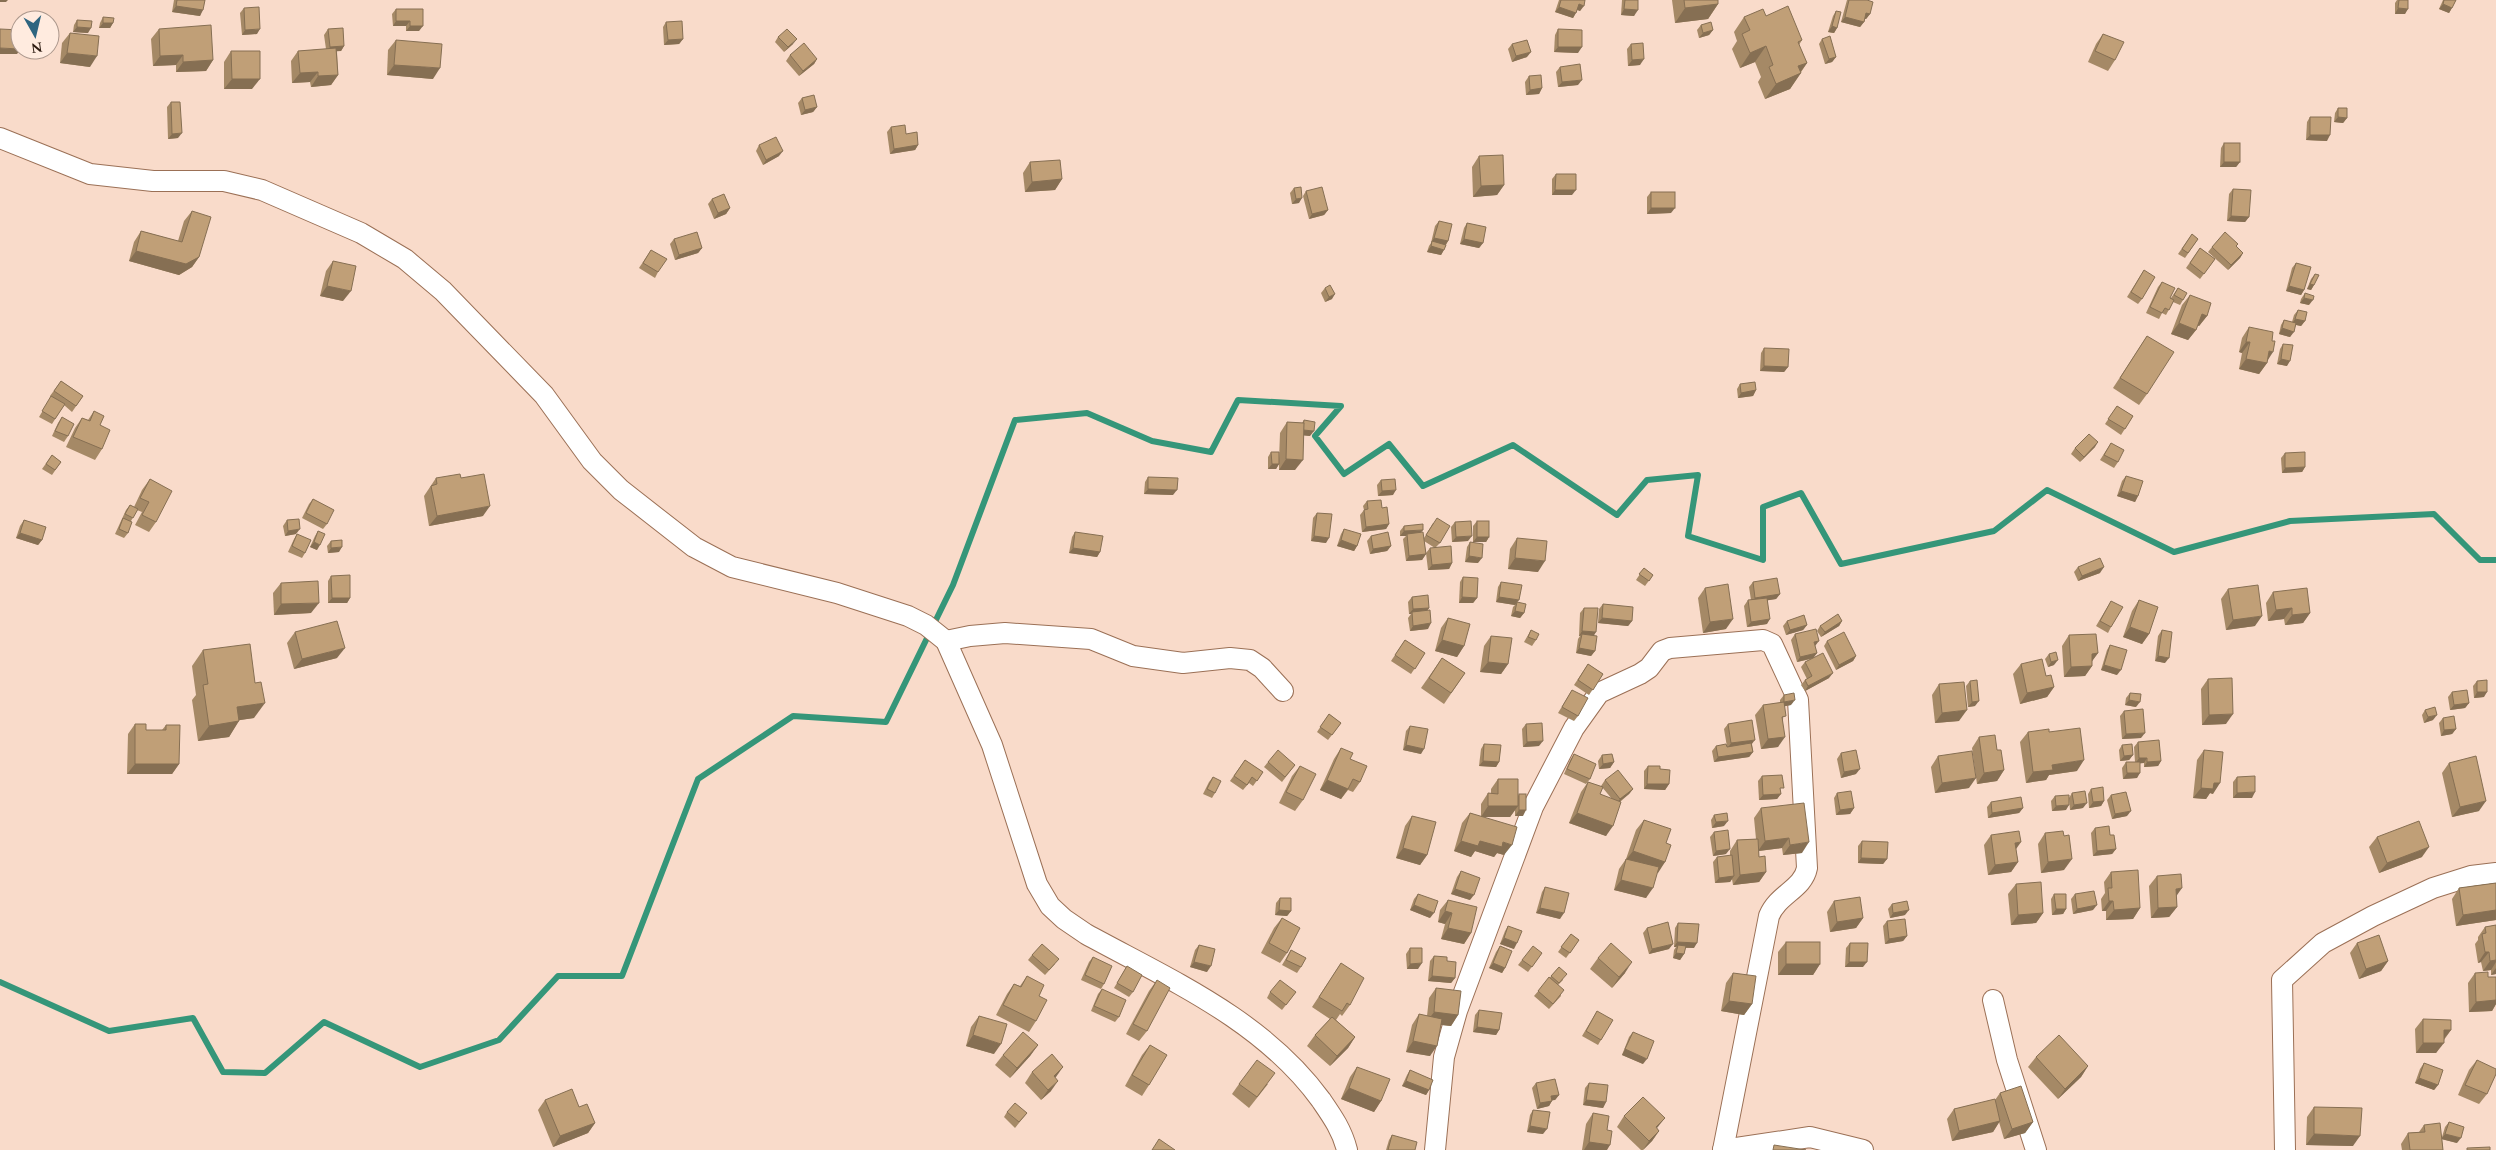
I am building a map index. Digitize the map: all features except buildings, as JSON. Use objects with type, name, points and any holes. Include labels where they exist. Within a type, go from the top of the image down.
[{"type":"street","points":[[0,138],[90,174],[153,181],[224,181],[262,190],[361,233],[405,259],[443,291],[544,395],[592,461],[621,490],[694,547],[732,567],[837,594],[908,616],[926,625],[946,642],[992,745],[1037,884],[1050,906],[1064,919],[1086,934],[1224,1011],[1254,1030],[1308,1082],[1338,1124],[1346,1150]]},
{"type":"street","points":[[946,642],[970,636],[1005,633],[1090,639],[1133,656],[1183,663],[1230,658],[1250,660],[1262,668],[1283,691]]},
{"type":"street","points":[[1435,1150],[1441,1071],[1457,1011],[1534,807],[1574,728],[1599,693],[1640,674],[1649,668],[1662,651],[1670,648],[1763,640],[1772,644],[1798,700],[1807,868],[1805,878],[1773,905],[1769,916],[1723,1150],[1810,1137],[1836,1146],[1863,1150]]},
{"type":"street","points":[[2285,1150],[2282,980],[2323,943],[2373,916],[2434,888],[2471,876],[2496,873]]},
{"type":"street","points":[[1993,1000],[2007,1060],[2036,1150]]},
{"type":"waterway","points":[[0,982],[109,1031],[193,1018],[223,1072],[265,1073],[324,1022],[420,1067],[499,1040],[558,976],[622,976],[698,779],[793,716],[886,722],[953,585],[1015,420],[1087,413],[1152,441],[1211,452],[1238,400],[1341,406],[1315,436],[1344,474],[1389,444],[1423,486],[1513,445],[1617,515],[1647,480],[1698,475],[1688,536],[1763,560],[1763,507],[1801,493],[1841,564],[1994,531],[2047,490],[2174,552],[2290,521],[2434,514],[2480,560],[2496,560]]}]
